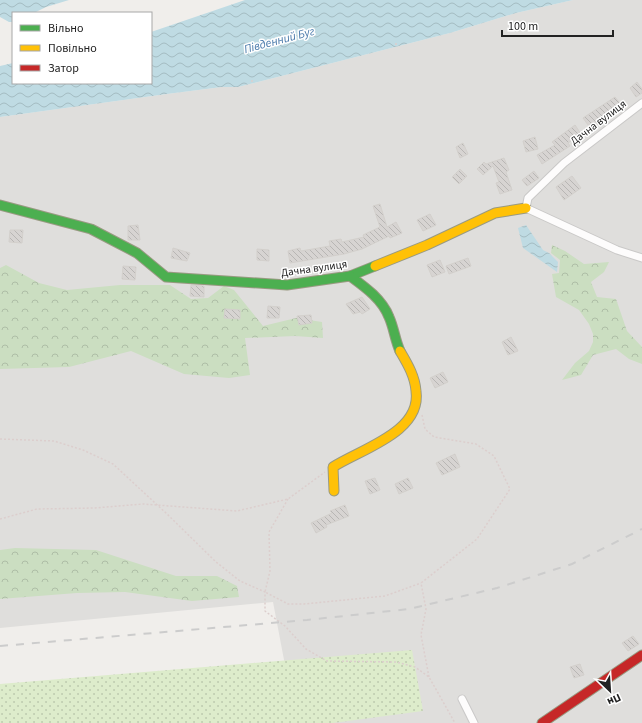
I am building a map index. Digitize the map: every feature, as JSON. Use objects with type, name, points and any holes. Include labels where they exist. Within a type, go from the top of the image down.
[{"type":"street","name":"Дачна вулиця","points":[[0,205],[91,229],[137,253],[166,277],[287,285],[350,276],[427,245],[495,213],[526,208],[528,198],[564,163],[642,103]]},
{"type":"street","points":[[526,208],[617,250],[642,258]]},
{"type":"street","points":[[334,491],[333,466],[385,439],[410,418],[418,401],[412,375],[396,341],[387,312],[371,293],[350,276]]},
{"type":"street","points":[[542,723],[642,655]]},
{"type":"street","points":[[462,699],[474,723]]},
{"type":"path","points":[[0,439],[54,441],[84,450],[113,464],[158,505],[216,562],[240,581],[288,604],[304,604],[385,596],[421,584],[477,539],[510,490],[494,456],[476,444],[434,437],[425,429],[422,415]]},
{"type":"path","points":[[0,519],[37,509],[95,508],[143,504],[237,511],[288,499],[333,466]]},
{"type":"path","points":[[288,499],[269,532],[270,571],[265,592],[265,611],[285,626],[306,649],[327,661],[396,662],[415,667],[429,677]]},
{"type":"path","points":[[421,584],[426,609],[421,634],[429,677],[455,723]]},
{"type":"shaded area","points":[[573,0],[642,0],[642,723],[296,723],[273,602],[0,628],[0,117],[222,87],[238,87],[450,33],[516,13]]},
{"type":"green space","points":[[552,245],[565,251],[584,264],[609,262],[604,272],[591,282],[597,297],[616,299],[627,331],[642,347],[642,364],[629,359],[616,349],[593,355],[581,375],[562,380],[575,363],[589,351],[593,342],[593,334],[589,324],[579,310],[556,297],[552,274],[559,273],[560,260],[551,253]]},
{"type":"green space","points":[[6,265],[39,283],[67,290],[120,285],[170,285],[191,299],[208,298],[224,286],[234,290],[263,326],[296,318],[322,322],[323,338],[295,336],[245,338],[250,375],[229,378],[184,374],[131,351],[69,367],[0,369],[0,268]]},
{"type":"green space","points":[[15,548],[96,550],[176,576],[217,576],[237,586],[239,597],[192,601],[125,592],[77,593],[0,599],[0,550]]},
{"type":"green space","points":[[412,650],[423,711],[333,723],[0,723],[0,684]]},
{"type":"water","points":[[0,0],[69,0],[46,7],[36,12],[12,12],[12,22],[0,17]]},
{"type":"water","name":"Південний Буг","points":[[245,0],[573,0],[516,13],[450,33],[238,87],[222,87],[0,117],[0,66],[12,63],[12,84],[152,84],[152,32]]},
{"type":"water","points":[[526,225],[543,250],[549,253],[558,262],[557,272],[523,248],[518,228]]},
{"type":"building","points":[[637,82],[642,89],[642,93],[636,97],[630,88]]},
{"type":"building","points":[[615,97],[622,106],[591,129],[583,118]]},
{"type":"building","points":[[575,125],[581,134],[568,143],[570,146],[542,164],[537,155],[555,145],[552,142]]},
{"type":"building","points":[[535,137],[538,149],[526,152],[523,141]]},
{"type":"building","points":[[463,143],[468,154],[460,158],[456,147]]},
{"type":"building","points":[[504,158],[509,170],[506,172],[512,190],[500,194],[496,183],[499,182],[493,166],[483,175],[477,169],[484,162],[486,164]]},
{"type":"building","points":[[460,169],[467,176],[459,184],[452,177]]},
{"type":"building","points":[[534,171],[539,178],[527,186],[522,180]]},
{"type":"building","points":[[572,176],[581,188],[564,200],[556,187]]},
{"type":"building","points":[[380,204],[387,227],[396,222],[402,233],[390,238],[389,236],[362,249],[344,254],[290,263],[288,251],[300,248],[301,251],[330,246],[329,241],[341,239],[342,242],[364,237],[363,235],[380,227],[373,206]]},
{"type":"building","points":[[430,214],[436,225],[423,231],[417,220]]},
{"type":"building","points":[[138,225],[140,240],[128,240],[128,226]]},
{"type":"building","points":[[10,230],[23,230],[22,243],[9,242]]},
{"type":"building","points":[[173,248],[190,253],[187,261],[171,258]]},
{"type":"building","points":[[257,249],[269,250],[269,261],[257,260]]},
{"type":"building","points":[[468,258],[471,266],[449,274],[446,266]]},
{"type":"building","points":[[440,260],[445,272],[432,277],[427,265]]},
{"type":"building","points":[[123,266],[136,267],[135,280],[122,279]]},
{"type":"building","points":[[191,285],[204,286],[204,297],[190,296]]},
{"type":"building","points":[[362,297],[370,309],[362,314],[360,312],[353,314],[346,304]]},
{"type":"building","points":[[268,306],[280,307],[279,318],[267,318]]},
{"type":"building","points":[[225,309],[240,310],[240,319],[224,318]]},
{"type":"building","points":[[311,315],[312,323],[299,325],[297,316]]},
{"type":"building","points":[[511,337],[518,351],[508,355],[502,342]]},
{"type":"building","points":[[443,372],[448,382],[435,388],[430,378]]},
{"type":"building","points":[[455,454],[460,467],[442,475],[436,463]]},
{"type":"building","points":[[375,478],[380,490],[370,494],[365,481]]},
{"type":"building","points":[[408,478],[413,488],[399,494],[395,484]]},
{"type":"building","points":[[345,505],[349,516],[326,525],[327,527],[316,533],[311,523],[332,513],[330,511]]},
{"type":"building","points":[[633,636],[639,644],[628,651],[622,643]]},
{"type":"building","points":[[580,664],[584,675],[574,678],[570,667]]},
{"type":"railway","points":[[0,646],[307,620],[409,609],[497,588],[572,564],[642,529]]},
{"type":"traffic: fast","points":[[0,205],[91,229],[137,253],[166,277],[287,285],[350,276],[375,266]]},
{"type":"traffic: fast","points":[[350,276],[378,299],[391,321],[400,351]]},
{"type":"traffic: slow","points":[[375,266],[427,245],[495,213],[526,208]]},
{"type":"traffic: slow","points":[[334,491],[333,467],[387,438],[410,418],[415,405],[416,391],[414,380],[400,351]]},
{"type":"traffic: jam","points":[[542,723],[642,655]]}]
